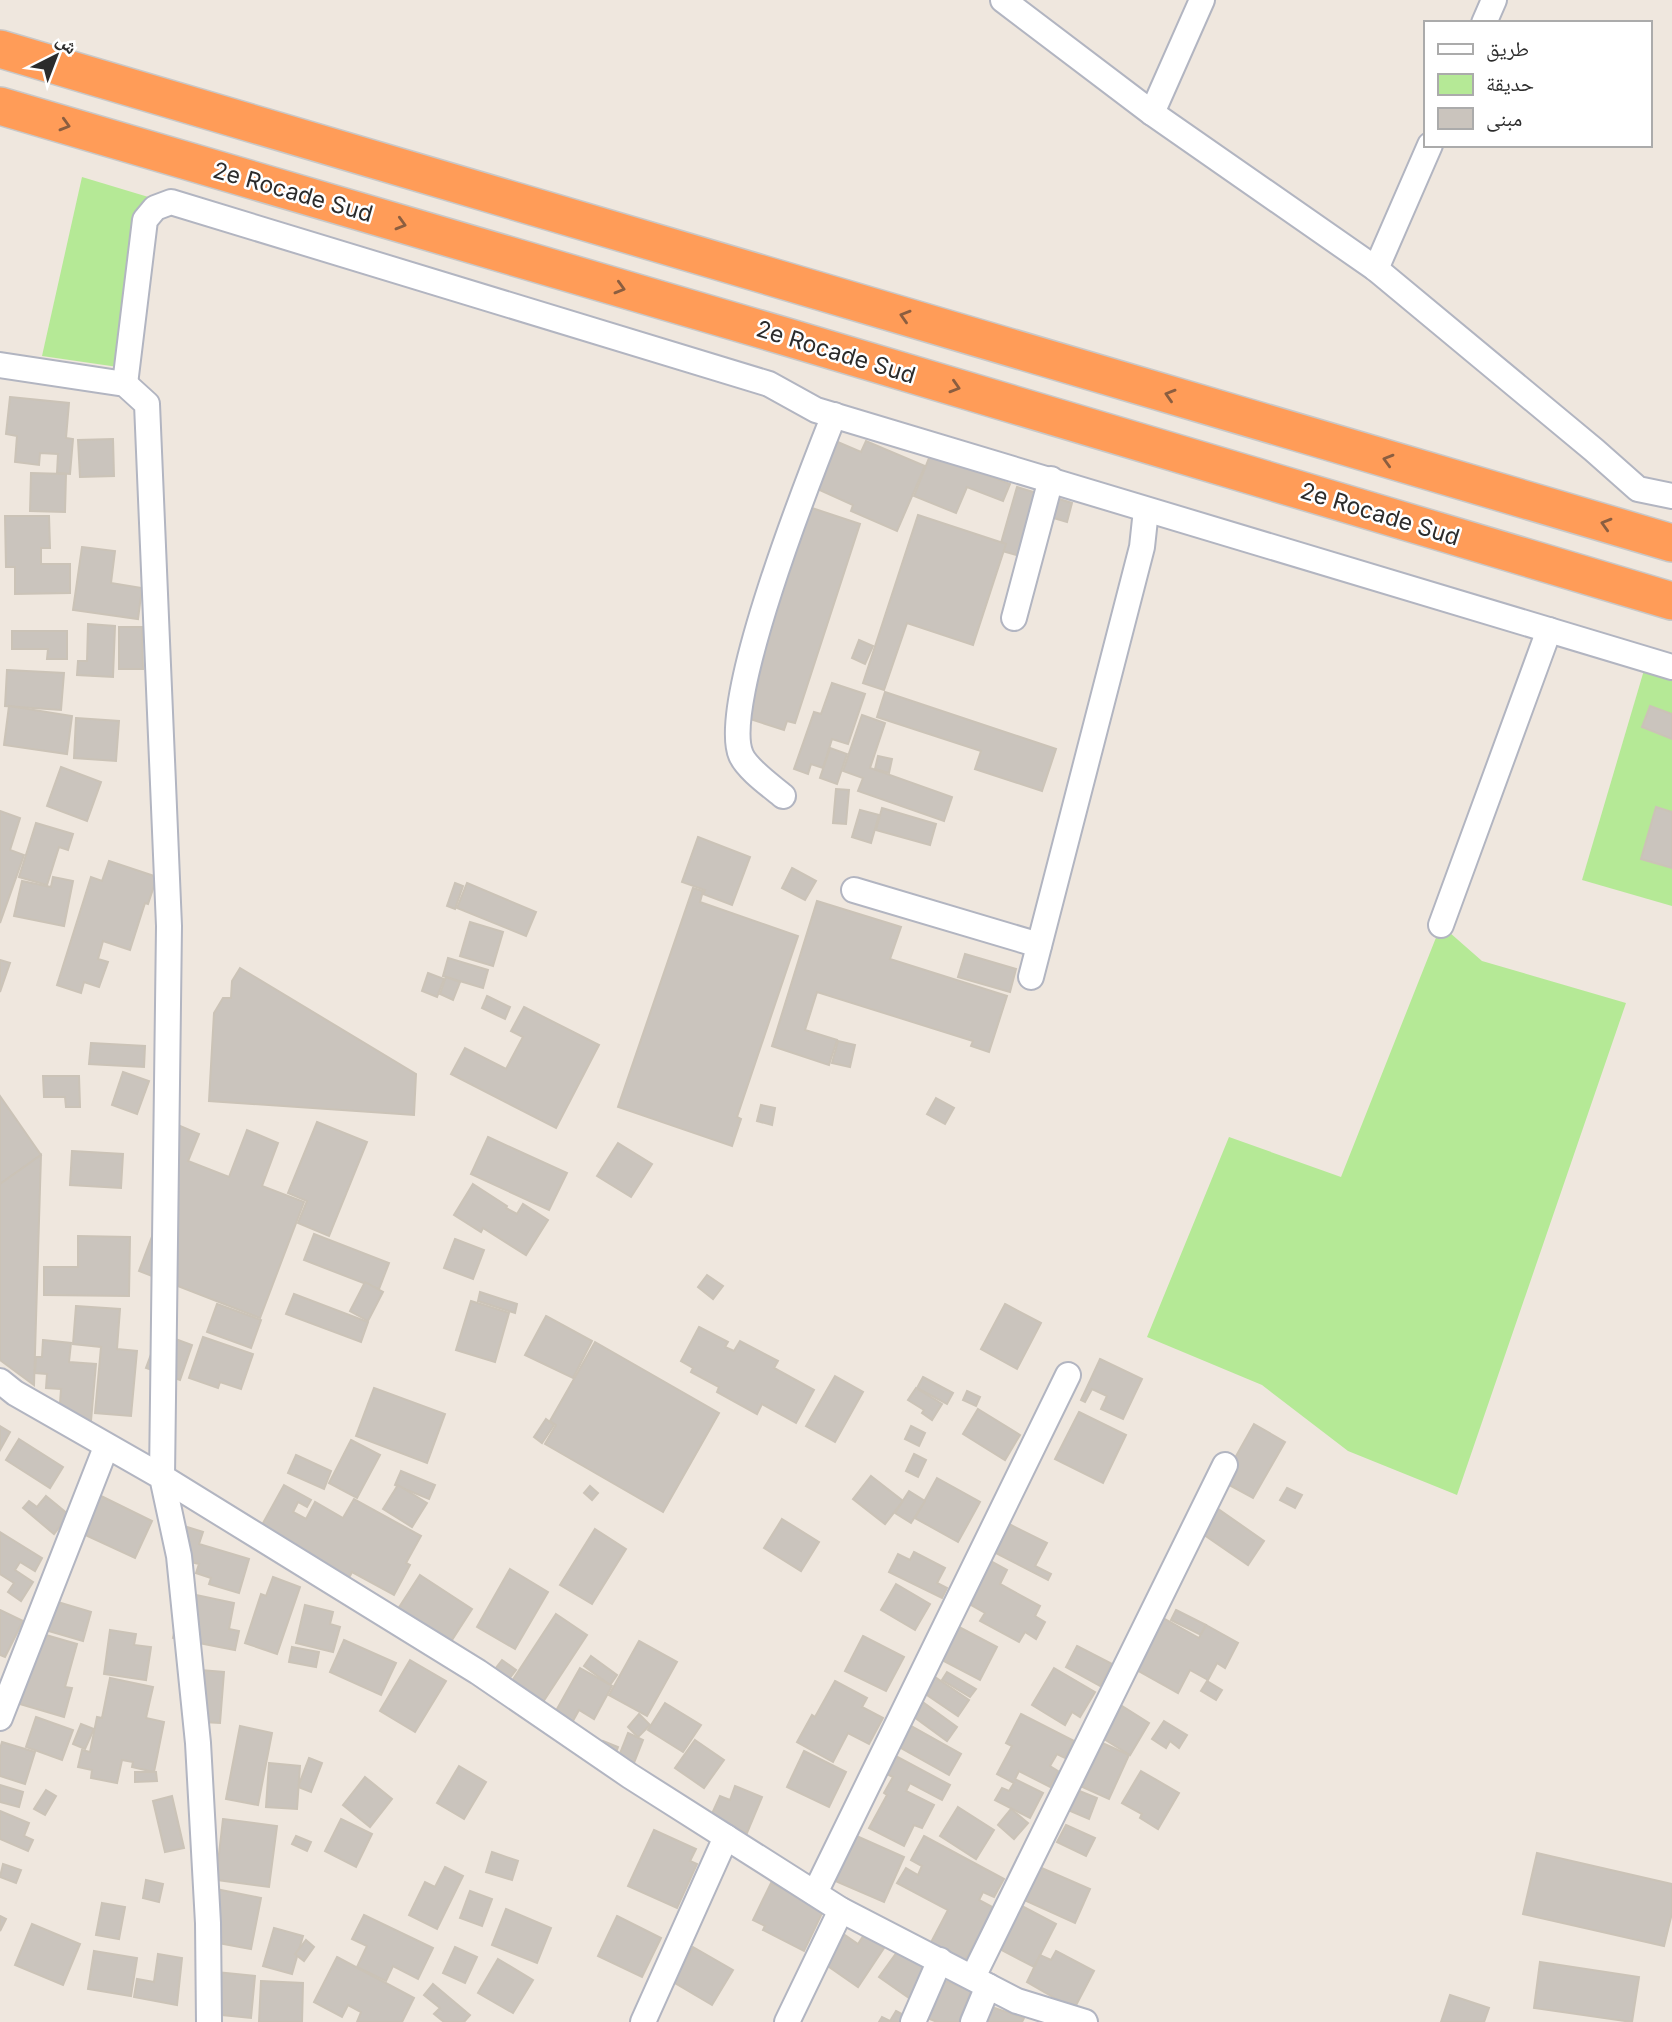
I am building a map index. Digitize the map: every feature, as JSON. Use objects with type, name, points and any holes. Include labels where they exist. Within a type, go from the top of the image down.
[{"type":"highway","points":[[0,49],[1672,543]]},
{"type":"highway","name":"2e Rocade Sud","points":[[0,106],[1672,601]]},
{"type":"street","points":[[1003,0],[1152,114],[1376,269],[1638,489],[1672,496]]},
{"type":"street","points":[[1152,114],[1202,0]]},
{"type":"street","points":[[1485,21],[1494,0]]},
{"type":"street","points":[[1376,269],[1429,147]]},
{"type":"street","points":[[125,384],[145,220],[155,208],[171,202],[769,384],[816,410],[1672,667]]},
{"type":"street","points":[[0,365],[125,384],[147,404],[168,915],[162,1477],[179,1556],[198,1743],[208,1923],[209,2022]]},
{"type":"street","points":[[783,796],[741,757],[738,744],[739,716],[743,687],[785,544],[834,415]]},
{"type":"street","points":[[1014,618],[1051,479]]},
{"type":"street","points":[[1031,977],[1142,547],[1146,510]]},
{"type":"street","points":[[1441,925],[1549,630]]},
{"type":"street","points":[[855,890],[1040,944]]},
{"type":"street","points":[[815,1893],[1068,1375]]},
{"type":"street","points":[[0,1381],[15,1393],[162,1477],[478,1672],[630,1776],[841,1910],[1017,2001],[1085,2022]]},
{"type":"street","points":[[0,1718],[106,1447]]},
{"type":"street","points":[[973,2022],[981,1981],[1225,1465]]},
{"type":"street","points":[[643,2022],[726,1837]]},
{"type":"street","points":[[787,2022],[841,1910]]},
{"type":"street","points":[[912,2022],[940,1960]]},
{"type":"green space","points":[[82,177],[155,199],[118,367],[42,356]]},
{"type":"green space","points":[[1647,660],[1672,667],[1672,906],[1582,880]]},
{"type":"green space","points":[[1441,925],[1482,961],[1626,1003],[1457,1495],[1348,1451],[1262,1385],[1147,1337],[1229,1137],[1341,1177]]},
{"type":"building","points":[[10,397],[69,403],[66,438],[73,439],[70,474],[57,473],[58,454],[40,453],[39,465],[15,462],[17,436],[6,434]]},
{"type":"building","points":[[113,439],[114,476],[80,477],[78,440]]},
{"type":"building","points":[[833,440],[861,452],[866,441],[925,466],[897,531],[851,511],[853,505],[813,487]]},
{"type":"building","points":[[931,453],[1010,484],[1003,501],[967,487],[956,513],[914,496]]},
{"type":"building","points":[[31,473],[66,474],[65,512],[30,511]]},
{"type":"building","points":[[1017,487],[1046,496],[1027,558],[999,550]]},
{"type":"building","points":[[1053,497],[1072,503],[1067,522],[1047,516]]},
{"type":"building","points":[[803,505],[860,524],[795,723],[787,721],[784,730],[741,716]]},
{"type":"building","points":[[918,515],[1006,544],[973,645],[907,623],[884,690],[863,683]]},
{"type":"building","points":[[5,516],[49,516],[50,548],[41,548],[41,564],[70,564],[70,593],[15,594],[15,567],[6,567]]},
{"type":"building","points":[[82,547],[115,551],[111,583],[142,588],[138,619],[73,610]]},
{"type":"building","points":[[88,624],[115,626],[113,677],[77,675],[78,661],[87,661]]},
{"type":"building","points":[[119,627],[142,627],[143,669],[119,669]]},
{"type":"building","points":[[12,631],[67,631],[67,659],[47,659],[48,649],[12,649]]},
{"type":"building","points":[[859,640],[873,646],[865,664],[852,658]]},
{"type":"building","points":[[7,670],[64,673],[61,710],[5,706]]},
{"type":"building","points":[[832,683],[865,694],[848,744],[832,739],[823,768],[811,764],[808,774],[794,769],[814,712],[821,714]]},
{"type":"building","points":[[885,692],[1056,749],[1042,791],[975,769],[981,751],[877,717]]},
{"type":"building","points":[[9,706],[72,716],[67,754],[4,745]]},
{"type":"building","points":[[1650,706],[1672,714],[1672,739],[1642,727]]},
{"type":"building","points":[[862,715],[885,723],[870,768],[952,797],[944,821],[858,791],[863,778],[843,771]]},
{"type":"building","points":[[76,718],[119,721],[116,761],[74,758]]},
{"type":"building","points":[[830,748],[847,754],[837,784],[820,778]]},
{"type":"building","points":[[878,756],[892,759],[889,773],[875,769]]},
{"type":"building","points":[[61,767],[101,782],[87,821],[47,806]]},
{"type":"building","points":[[836,789],[849,790],[846,824],[833,823]]},
{"type":"building","points":[[1656,807],[1672,812],[1672,868],[1641,859]]},
{"type":"building","points":[[882,808],[936,824],[930,845],[876,830]]},
{"type":"building","points":[[860,810],[879,815],[871,843],[852,837]]},
{"type":"building","points":[[0,811],[20,818],[10,850],[24,855],[0,923]]},
{"type":"building","points":[[36,823],[73,834],[68,850],[59,847],[47,885],[19,877]]},
{"type":"building","points":[[698,837],[750,857],[732,905],[703,894],[705,890],[682,882]]},
{"type":"building","points":[[109,861],[157,877],[148,904],[145,903],[130,950],[103,941],[98,959],[108,962],[99,987],[84,982],[81,993],[57,985],[91,877],[102,881]]},
{"type":"building","points":[[792,868],[816,881],[805,900],[782,888]]},
{"type":"building","points":[[53,877],[73,881],[64,926],[14,916],[22,881],[51,887]]},
{"type":"building","points":[[455,883],[463,886],[455,909],[447,906]]},
{"type":"building","points":[[467,883],[536,912],[526,936],[457,908]]},
{"type":"building","points":[[693,888],[703,891],[700,902],[798,936],[737,1117],[741,1119],[732,1146],[618,1107]]},
{"type":"building","points":[[817,901],[901,927],[890,959],[1007,996],[989,1052],[971,1046],[973,1041],[817,992],[805,1030],[837,1040],[829,1065],[772,1046]]},
{"type":"building","points":[[470,922],[503,932],[493,966],[460,956]]},
{"type":"building","points":[[965,954],[1016,969],[1010,992],[958,977]]},
{"type":"building","points":[[448,958],[488,970],[483,988],[443,976]]},
{"type":"building","points":[[0,960],[10,963],[0,992]]},
{"type":"building","points":[[240,968],[416,1074],[414,1115],[209,1101],[214,1013],[223,998],[231,998],[232,981]]},
{"type":"building","points":[[428,973],[444,979],[437,997],[422,991]]},
{"type":"building","points":[[446,977],[460,982],[453,1000],[440,994]]},
{"type":"building","points":[[487,996],[510,1007],[505,1019],[482,1008]]},
{"type":"building","points":[[524,1007],[599,1045],[556,1128],[451,1074],[465,1048],[506,1069],[523,1037],[511,1031]]},
{"type":"building","points":[[838,1041],[855,1045],[850,1067],[832,1063]]},
{"type":"building","points":[[91,1043],[145,1046],[144,1067],[89,1064]]},
{"type":"building","points":[[123,1072],[149,1081],[137,1114],[112,1105]]},
{"type":"building","points":[[43,1076],[79,1076],[80,1107],[66,1107],[65,1097],[44,1097]]},
{"type":"building","points":[[0,1096],[41,1155],[0,1184]]},
{"type":"building","points":[[936,1098],[954,1108],[945,1124],[927,1114]]},
{"type":"building","points":[[761,1105],[775,1108],[772,1125],[757,1121]]},
{"type":"building","points":[[317,1122],[367,1142],[329,1236],[298,1223],[307,1201],[288,1193]]},
{"type":"building","points":[[173,1123],[199,1134],[188,1161],[229,1177],[247,1130],[278,1143],[262,1186],[304,1202],[260,1318],[139,1271],[178,1168]]},
{"type":"building","points":[[488,1137],[567,1173],[549,1210],[471,1174]]},
{"type":"building","points":[[618,1143],[652,1164],[631,1197],[597,1176]]},
{"type":"building","points":[[72,1151],[123,1154],[121,1188],[70,1185]]},
{"type":"building","points":[[41,1155],[34,1385],[0,1360],[0,1184]]},
{"type":"building","points":[[473,1184],[517,1214],[523,1204],[548,1220],[526,1255],[483,1228],[481,1232],[454,1215]]},
{"type":"building","points":[[314,1234],[389,1263],[379,1289],[304,1260]]},
{"type":"building","points":[[78,1236],[130,1237],[129,1296],[44,1295],[44,1267],[78,1267]]},
{"type":"building","points":[[455,1239],[484,1250],[473,1279],[444,1268]]},
{"type":"building","points":[[707,1275],[723,1286],[713,1299],[698,1287]]},
{"type":"building","points":[[365,1282],[383,1292],[368,1321],[350,1311]]},
{"type":"building","points":[[480,1292],[517,1304],[515,1313],[478,1301]]},
{"type":"building","points":[[294,1294],[368,1322],[361,1342],[286,1314]]},
{"type":"building","points":[[471,1301],[509,1313],[495,1362],[456,1350]]},
{"type":"building","points":[[217,1304],[261,1320],[251,1348],[207,1332]]},
{"type":"building","points":[[1005,1304],[1041,1323],[1017,1369],[981,1349]]},
{"type":"building","points":[[76,1306],[120,1309],[117,1349],[137,1351],[131,1416],[95,1413],[101,1347],[73,1344]]},
{"type":"building","points":[[546,1316],[592,1341],[573,1378],[525,1355]]},
{"type":"building","points":[[699,1327],[728,1342],[725,1347],[734,1351],[740,1341],[778,1361],[774,1368],[814,1390],[796,1423],[762,1404],[757,1414],[717,1392],[719,1387],[691,1372],[693,1368],[681,1361]]},
{"type":"building","points":[[159,1333],[192,1345],[180,1380],[146,1368]]},
{"type":"building","points":[[203,1337],[253,1354],[241,1389],[220,1382],[218,1388],[189,1378]]},
{"type":"building","points":[[43,1340],[71,1343],[69,1362],[96,1364],[91,1421],[59,1418],[61,1389],[46,1388],[47,1374],[35,1373],[36,1357],[42,1357]]},
{"type":"building","points":[[595,1342],[719,1413],[663,1512],[545,1444],[556,1425],[550,1421]]},
{"type":"building","points":[[1100,1359],[1142,1379],[1123,1419],[1101,1409],[1107,1396],[1092,1389],[1085,1402],[1081,1400]]},
{"type":"building","points":[[835,1376],[863,1392],[835,1442],[806,1426]]},
{"type":"building","points":[[923,1377],[953,1393],[947,1404],[917,1388]]},
{"type":"building","points":[[374,1388],[445,1414],[427,1463],[356,1436]]},
{"type":"building","points":[[916,1388],[942,1404],[932,1420],[922,1413],[924,1410],[908,1400]]},
{"type":"building","points":[[967,1391],[980,1397],[976,1406],[963,1400]]},
{"type":"building","points":[[978,1409],[1020,1435],[1005,1460],[963,1434]]},
{"type":"building","points":[[1079,1412],[1126,1435],[1103,1483],[1055,1459]]},
{"type":"building","points":[[546,1419],[554,1425],[542,1443],[534,1437]]},
{"type":"building","points":[[1254,1424],[1285,1442],[1253,1498],[1222,1481]]},
{"type":"building","points":[[0,1426],[10,1432],[0,1450]]},
{"type":"building","points":[[911,1426],[925,1433],[919,1446],[905,1439]]},
{"type":"building","points":[[19,1439],[63,1467],[50,1488],[6,1460]]},
{"type":"building","points":[[351,1440],[380,1455],[357,1498],[329,1483]]},
{"type":"building","points":[[914,1454],[926,1460],[918,1477],[906,1471]]},
{"type":"building","points":[[296,1455],[331,1471],[324,1489],[288,1473]]},
{"type":"building","points":[[401,1471],[435,1485],[429,1499],[395,1485]]},
{"type":"building","points":[[871,1476],[903,1501],[885,1524],[853,1499]]},
{"type":"building","points":[[937,1478],[980,1502],[958,1542],[915,1518]]},
{"type":"building","points":[[284,1485],[311,1500],[307,1507],[298,1502],[293,1512],[306,1519],[315,1502],[343,1518],[354,1499],[421,1536],[406,1563],[410,1565],[394,1595],[352,1572],[349,1578],[257,1534]]},
{"type":"building","points":[[398,1485],[427,1503],[412,1527],[383,1509]]},
{"type":"building","points":[[590,1486],[598,1493],[592,1500],[584,1493]]},
{"type":"building","points":[[1287,1488],[1302,1495],[1295,1508],[1280,1500]]},
{"type":"building","points":[[909,1491],[925,1501],[911,1523],[895,1513]]},
{"type":"building","points":[[99,1495],[152,1521],[135,1558],[81,1533]]},
{"type":"building","points":[[46,1496],[69,1515],[54,1534],[23,1508],[29,1501],[37,1507]]},
{"type":"building","points":[[1214,1506],[1264,1541],[1248,1565],[1197,1530]]},
{"type":"building","points":[[782,1519],[819,1542],[801,1571],[764,1548]]},
{"type":"building","points":[[1007,1523],[1047,1543],[1035,1566],[1051,1574],[1048,1580],[992,1551]]},
{"type":"building","points":[[187,1527],[203,1532],[199,1544],[249,1559],[239,1593],[209,1584],[211,1578],[196,1573],[199,1564],[191,1562],[180,1553]]},
{"type":"building","points":[[595,1529],[626,1549],[592,1604],[560,1585]]},
{"type":"building","points":[[0,1532],[42,1558],[35,1571],[20,1562],[15,1570],[33,1582],[21,1601],[8,1592],[14,1583],[0,1574]]},
{"type":"building","points":[[914,1552],[945,1568],[937,1583],[947,1588],[942,1598],[889,1572],[898,1554],[910,1560]]},
{"type":"building","points":[[989,1560],[1007,1570],[1000,1584],[1040,1606],[1035,1616],[1045,1622],[1036,1639],[1025,1632],[1019,1642],[980,1621],[985,1613],[966,1602]]},
{"type":"building","points":[[510,1569],[548,1592],[515,1649],[477,1627]]},
{"type":"building","points":[[420,1575],[472,1609],[450,1643],[398,1609]]},
{"type":"building","points":[[273,1577],[300,1587],[277,1654],[245,1643],[261,1594],[266,1596]]},
{"type":"building","points":[[896,1584],[930,1604],[915,1630],[881,1610]]},
{"type":"building","points":[[182,1592],[234,1603],[229,1629],[239,1631],[235,1650],[173,1638]]},
{"type":"building","points":[[51,1600],[91,1612],[83,1641],[42,1629]]},
{"type":"building","points":[[305,1605],[333,1612],[330,1624],[340,1627],[333,1652],[296,1643]]},
{"type":"building","points":[[0,1610],[23,1621],[5,1657],[0,1655]]},
{"type":"building","points":[[1176,1610],[1206,1625],[1201,1635],[1171,1620]]},
{"type":"building","points":[[556,1614],[587,1635],[539,1708],[508,1687]]},
{"type":"building","points":[[1156,1614],[1199,1638],[1206,1625],[1238,1643],[1225,1668],[1217,1663],[1208,1680],[1190,1670],[1178,1693],[1128,1665]]},
{"type":"building","points":[[959,1627],[997,1647],[980,1680],[942,1660]]},
{"type":"building","points":[[110,1630],[136,1634],[134,1645],[151,1647],[146,1680],[104,1674]]},
{"type":"building","points":[[39,1633],[77,1644],[65,1687],[72,1688],[64,1717],[20,1704]]},
{"type":"building","points":[[863,1636],[904,1657],[886,1691],[845,1671]]},
{"type":"building","points":[[344,1640],[396,1663],[381,1695],[330,1672]]},
{"type":"building","points":[[639,1641],[677,1662],[647,1716],[609,1695]]},
{"type":"building","points":[[1077,1646],[1112,1664],[1100,1686],[1066,1667]]},
{"type":"building","points":[[292,1647],[319,1652],[316,1667],[289,1662]]},
{"type":"building","points":[[591,1656],[617,1675],[610,1685],[584,1666]]},
{"type":"building","points":[[410,1660],[446,1681],[415,1732],[380,1711]]},
{"type":"building","points":[[502,1660],[516,1670],[506,1683],[492,1673]]},
{"type":"building","points":[[580,1668],[612,1686],[594,1719],[579,1710],[569,1728],[552,1718]]},
{"type":"building","points":[[1054,1668],[1095,1692],[1080,1717],[1072,1712],[1065,1725],[1032,1705]]},
{"type":"building","points":[[187,1669],[224,1672],[220,1723],[184,1721]]},
{"type":"building","points":[[947,1672],[976,1689],[970,1697],[942,1680]]},
{"type":"building","points":[[935,1677],[969,1700],[958,1716],[924,1693]]},
{"type":"building","points":[[110,1678],[153,1687],[146,1718],[164,1722],[154,1772],[132,1767],[133,1762],[122,1760],[117,1783],[91,1778],[92,1770],[78,1767],[82,1750],[90,1752],[97,1717],[102,1718]]},
{"type":"building","points":[[835,1681],[867,1698],[862,1707],[883,1718],[869,1744],[848,1733],[833,1762],[797,1742]]},
{"type":"building","points":[[1207,1681],[1222,1690],[1216,1700],[1201,1691]]},
{"type":"building","points":[[920,1700],[957,1727],[947,1741],[910,1714]]},
{"type":"building","points":[[665,1703],[701,1725],[683,1752],[648,1730]]},
{"type":"building","points":[[1119,1704],[1149,1723],[1130,1755],[1099,1736]]},
{"type":"building","points":[[639,1714],[650,1725],[638,1737],[628,1727]]},
{"type":"building","points":[[1021,1714],[1074,1741],[1065,1758],[1057,1754],[1050,1766],[1058,1771],[1050,1787],[1019,1771],[1015,1779],[1043,1793],[1030,1818],[995,1800],[1002,1788],[1009,1791],[1014,1783],[997,1774],[1012,1746],[1006,1743]]},
{"type":"building","points":[[36,1717],[73,1730],[62,1760],[26,1747]]},
{"type":"building","points":[[1164,1721],[1187,1735],[1179,1748],[1170,1741],[1166,1748],[1152,1739]]},
{"type":"building","points":[[906,1723],[961,1754],[949,1775],[894,1744]]},
{"type":"building","points":[[81,1724],[94,1729],[85,1749],[73,1744]]},
{"type":"building","points":[[240,1726],[272,1733],[258,1805],[226,1799]]},
{"type":"building","points":[[628,1733],[643,1740],[632,1768],[617,1761]]},
{"type":"building","points":[[695,1740],[724,1760],[704,1788],[675,1768]]},
{"type":"building","points":[[603,1741],[618,1747],[614,1758],[599,1751]]},
{"type":"building","points":[[1098,1741],[1129,1755],[1109,1799],[1078,1785]]},
{"type":"building","points":[[2,1742],[35,1752],[25,1784],[0,1776]]},
{"type":"building","points":[[804,1751],[846,1772],[829,1807],[787,1787]]},
{"type":"building","points":[[890,1753],[950,1785],[942,1800],[910,1783],[906,1791],[934,1805],[922,1828],[914,1825],[904,1846],[869,1828],[887,1795],[884,1793],[893,1777],[881,1771]]},
{"type":"building","points":[[309,1758],[322,1763],[311,1792],[298,1787]]},
{"type":"building","points":[[269,1763],[300,1766],[297,1809],[266,1807]]},
{"type":"building","points":[[459,1766],[486,1782],[464,1819],[437,1803]]},
{"type":"building","points":[[1141,1771],[1179,1793],[1158,1829],[1140,1818],[1142,1814],[1122,1803]]},
{"type":"building","points":[[135,1772],[156,1772],[157,1781],[135,1782]]},
{"type":"building","points":[[365,1777],[392,1799],[370,1827],[343,1805]]},
{"type":"building","points":[[0,1785],[23,1792],[19,1807],[0,1802]]},
{"type":"building","points":[[735,1786],[762,1797],[747,1833],[710,1818],[720,1796],[730,1800]]},
{"type":"building","points":[[46,1790],[56,1796],[45,1815],[34,1809]]},
{"type":"building","points":[[1077,1790],[1097,1798],[1089,1819],[1068,1810]]},
{"type":"building","points":[[172,1796],[184,1848],[165,1852],[153,1801]]},
{"type":"building","points":[[958,1807],[994,1830],[976,1859],[940,1836]]},
{"type":"building","points":[[1011,1809],[1028,1823],[1014,1839],[998,1825]]},
{"type":"building","points":[[0,1811],[29,1823],[24,1836],[33,1840],[28,1851],[0,1839]]},
{"type":"building","points":[[223,1819],[277,1826],[269,1887],[216,1880]]},
{"type":"building","points":[[341,1819],[372,1834],[356,1867],[325,1851]]},
{"type":"building","points":[[1066,1825],[1095,1838],[1086,1856],[1057,1842]]},
{"type":"building","points":[[654,1830],[696,1849],[690,1861],[697,1864],[677,1908],[628,1886]]},
{"type":"building","points":[[852,1834],[904,1857],[884,1902],[833,1880]]},
{"type":"building","points":[[296,1836],[311,1842],[307,1851],[292,1844]]},
{"type":"building","points":[[924,1836],[1004,1879],[994,1897],[983,1892],[979,1900],[994,1908],[962,1966],[928,1948],[948,1910],[897,1883],[906,1868],[918,1875],[922,1866],[911,1860]]},
{"type":"building","points":[[492,1852],[518,1861],[512,1880],[486,1872]]},
{"type":"building","points":[[1537,1853],[1672,1884],[1672,1913],[1664,1946],[1523,1914]]},
{"type":"building","points":[[3,1864],[21,1870],[16,1883],[0,1877]]},
{"type":"building","points":[[1037,1866],[1090,1889],[1075,1923],[1022,1899]]},
{"type":"building","points":[[445,1867],[463,1876],[437,1929],[409,1915],[425,1882],[435,1887]]},
{"type":"building","points":[[146,1880],[163,1884],[159,1902],[143,1898]]},
{"type":"building","points":[[771,1883],[824,1909],[804,1951],[763,1930],[765,1926],[753,1920]]},
{"type":"building","points":[[216,1889],[261,1898],[251,1949],[207,1941]]},
{"type":"building","points":[[470,1891],[492,1899],[482,1926],[460,1918]]},
{"type":"building","points":[[102,1903],[125,1907],[119,1939],[96,1935]]},
{"type":"building","points":[[1018,1904],[1056,1924],[1034,1967],[996,1947]]},
{"type":"building","points":[[506,1909],[551,1928],[537,1963],[492,1945]]},
{"type":"building","points":[[364,1915],[433,1948],[418,1979],[393,1966],[386,1981],[357,1967],[367,1946],[352,1939]]},
{"type":"building","points":[[0,1916],[6,1919],[0,1931]]},
{"type":"building","points":[[617,1916],[661,1938],[642,1977],[598,1956]]},
{"type":"building","points":[[32,1924],[80,1944],[63,1985],[15,1965]]},
{"type":"building","points":[[274,1928],[303,1936],[292,1974],[263,1966]]},
{"type":"building","points":[[842,1933],[858,1944],[864,1935],[884,1948],[858,1987],[822,1962]]},
{"type":"building","points":[[306,1940],[314,1947],[304,1961],[295,1954]]},
{"type":"building","points":[[455,1947],[477,1957],[465,1983],[443,1973]]},
{"type":"building","points":[[693,1947],[733,1970],[712,2005],[673,1982]]},
{"type":"building","points":[[900,1948],[932,1971],[912,2000],[879,1977]]},
{"type":"building","points":[[94,1951],[137,1958],[131,1996],[88,1989]]},
{"type":"building","points":[[1056,1951],[1094,1971],[1074,2009],[1027,1982],[1040,1955],[1051,1960]]},
{"type":"building","points":[[158,1954],[182,1958],[177,2005],[134,1997],[137,1979],[154,1982]]},
{"type":"building","points":[[337,1957],[414,1998],[402,2022],[357,2022],[361,2012],[348,2005],[342,2017],[314,2002]]},
{"type":"building","points":[[498,1959],[533,1980],[513,2013],[478,1993]]},
{"type":"building","points":[[1540,1962],[1639,1977],[1632,2022],[1534,2008]]},
{"type":"building","points":[[216,1972],[255,1976],[251,2018],[212,2014]]},
{"type":"building","points":[[935,1977],[971,1991],[959,2022],[937,2022],[920,2015]]},
{"type":"building","points":[[261,1981],[303,1983],[302,2022],[259,2022]]},
{"type":"building","points":[[433,1984],[470,2015],[464,2022],[444,2022],[434,2014],[440,2008],[424,1995]]},
{"type":"building","points":[[1450,1995],[1489,2008],[1484,2022],[1441,2022]]},
{"type":"building","points":[[986,2005],[1024,2018],[1022,2022],[980,2022]]},
{"type":"building","points":[[896,2011],[909,2018],[907,2022],[879,2022],[882,2017],[890,2021]]}]
